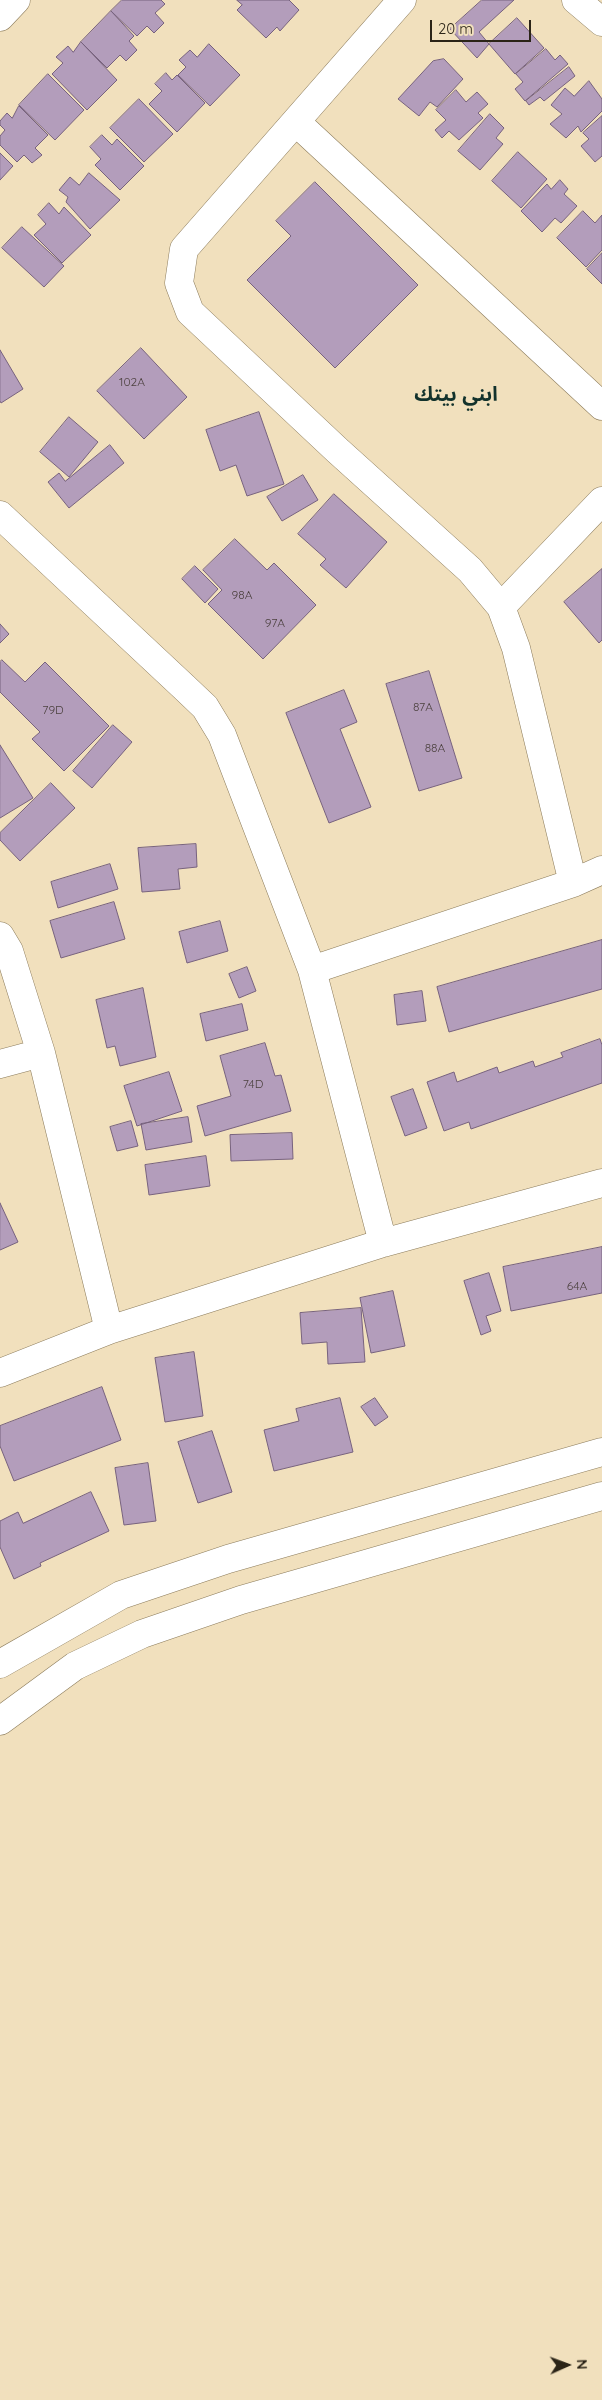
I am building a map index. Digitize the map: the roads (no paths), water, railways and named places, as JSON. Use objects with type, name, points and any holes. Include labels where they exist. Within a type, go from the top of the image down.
[{"type":"street","points":[[0,17],[16,0]]},
{"type":"street","points":[[402,0],[184,249],[179,283],[190,312],[337,450],[470,570],[501,607],[516,648],[574,882]]},
{"type":"street","points":[[576,0],[602,22]]},
{"type":"street","points":[[296,122],[602,406]]},
{"type":"street","points":[[501,607],[602,501]]},
{"type":"street","points":[[0,515],[205,707],[222,736],[312,970],[383,1243]]},
{"type":"street","points":[[312,970],[574,882],[602,870]]},
{"type":"street","points":[[0,936],[9,951],[41,1053],[108,1330]]},
{"type":"street","points":[[0,1064],[41,1053]]},
{"type":"street","points":[[0,1373],[108,1330],[383,1243],[602,1183]]},
{"type":"street","points":[[0,1664],[45,1636],[121,1595],[228,1559],[574,1462],[602,1452]]},
{"type":"street","points":[[0,1721],[75,1666],[142,1634],[241,1600],[595,1498],[574,1462]]},
{"type":"district","name":"ابني بيتك","points":[[456,395]]}]
